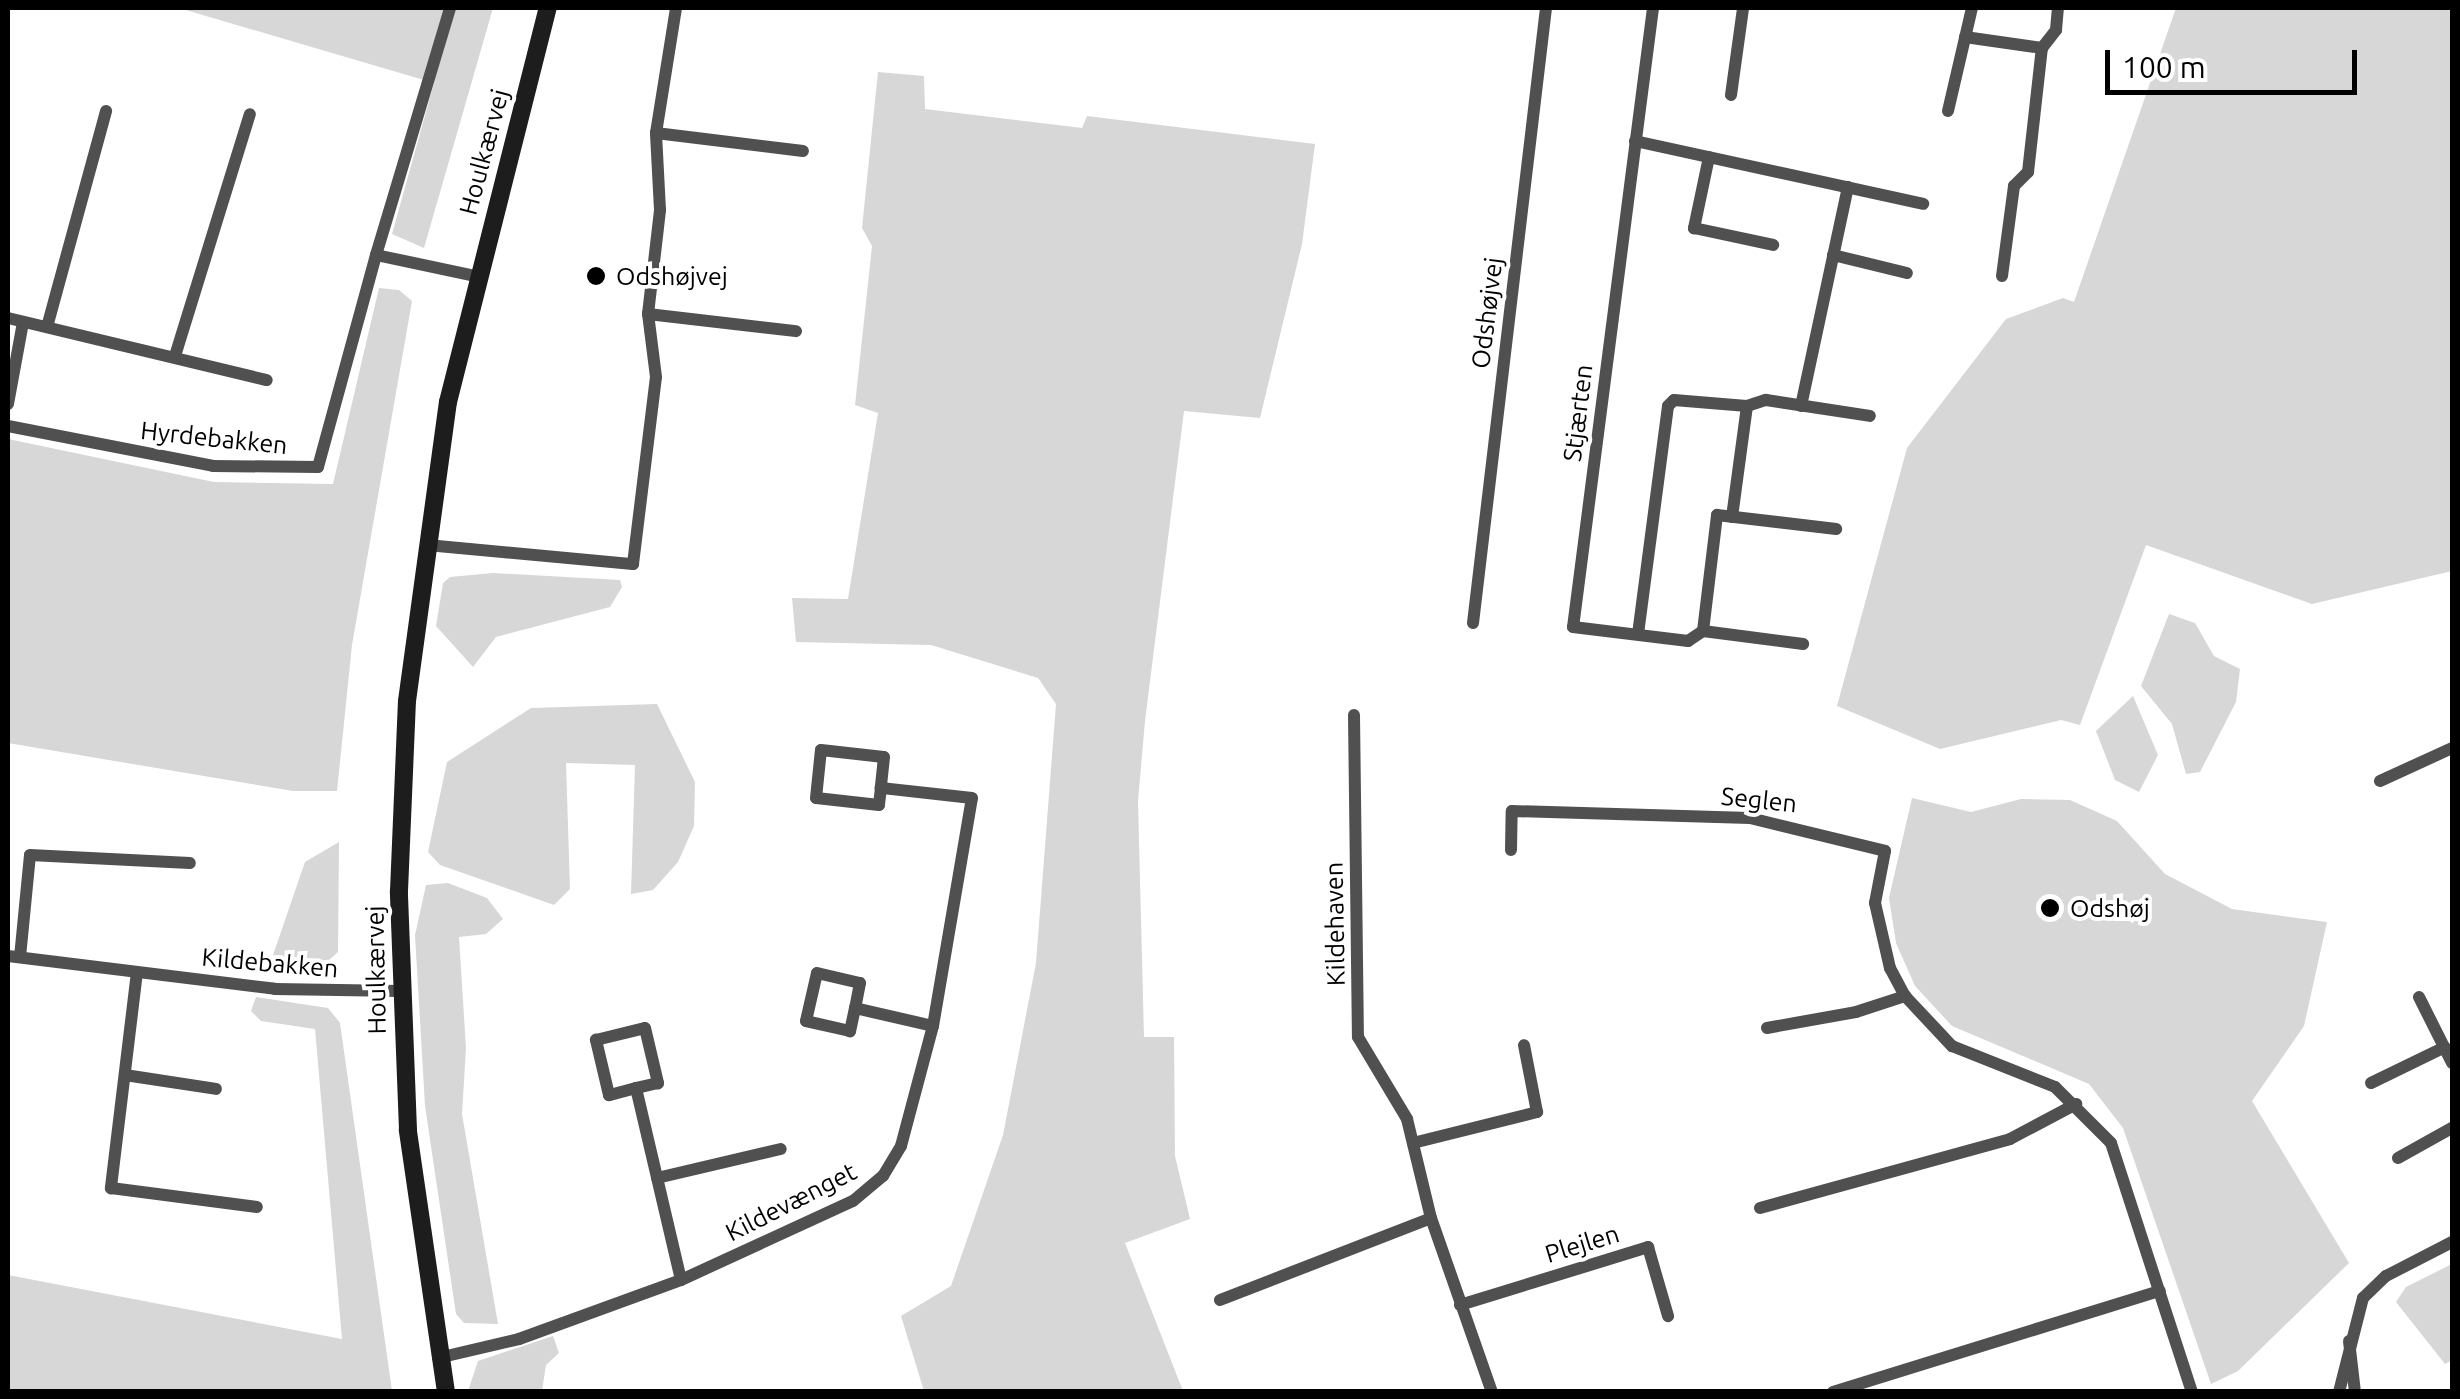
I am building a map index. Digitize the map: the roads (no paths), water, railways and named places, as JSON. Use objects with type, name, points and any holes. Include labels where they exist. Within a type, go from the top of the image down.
[{"type":"street","name":"Hyrdebakken","points":[[8,426],[213,466],[318,467],[450,8]]},
{"type":"street","name":"Houlkærvej","points":[[446,1392],[438,1358],[408,1130],[400,991],[407,701],[448,402],[476,276],[548,8]]},
{"type":"street","points":[[427,545],[634,564],[656,377],[648,314],[660,210],[656,133],[676,8]]},
{"type":"street","name":"Odshøjvej","points":[[1473,623],[1546,8]]},
{"type":"street","name":"Stjærten","points":[[1653,8],[1573,626],[1688,641],[1703,631],[1803,644]]},
{"type":"street","points":[[1731,96],[1743,8]]},
{"type":"street","points":[[1948,111],[1972,8]]},
{"type":"street","points":[[2002,276],[2014,186],[2028,172],[2042,48],[2056,30],[2058,8]]},
{"type":"street","points":[[1965,37],[2042,48]]},
{"type":"street","points":[[48,327],[106,111]]},
{"type":"street","points":[[175,356],[250,114]]},
{"type":"street","points":[[656,133],[803,151]]},
{"type":"street","points":[[1635,141],[1922,204]]},
{"type":"street","points":[[1709,157],[1694,228],[1772,245]]},
{"type":"street","points":[[1801,406],[1848,188]]},
{"type":"street","points":[[1834,254],[1907,272]]},
{"type":"street","points":[[376,255],[476,276]]},
{"type":"street","points":[[648,314],[796,331]]},
{"type":"street","points":[[8,318],[267,380]]},
{"type":"street","points":[[8,404],[23,322]]},
{"type":"street","points":[[1638,634],[1668,406],[1682,396],[1747,406],[1766,400],[1870,416]]},
{"type":"street","points":[[1732,517],[1747,406]]},
{"type":"street","points":[[1703,631],[1717,515],[1836,529]]},
{"type":"street","name":"Kildehaven","points":[[1354,714],[1358,1037],[1407,1119],[1412,1143]]},
{"type":"street","points":[[2380,781],[2452,748]]},
{"type":"street","name":"Kildevænget","points":[[821,750],[884,757],[881,788],[879,805],[816,798],[821,750]]},
{"type":"street","name":"Kildevænget","points":[[438,1358],[520,1338],[680,1280],[852,1201],[876,1184],[900,1146],[933,1026],[972,798],[881,788]]},
{"type":"street","name":"Seglen","points":[[1511,850],[1512,811],[1750,818],[1885,851],[1875,903],[1890,968],[1905,996],[1952,1046],[2055,1087],[2111,1143],[2125,1172],[2192,1392]]},
{"type":"street","name":"Kildebakken","points":[[190,863],[30,854],[14,957],[276,989],[400,991]]},
{"type":"street","points":[[138,972],[111,1188],[257,1207]]},
{"type":"street","points":[[817,973],[860,982],[855,1008],[850,1031],[806,1021],[817,973]]},
{"type":"street","points":[[1767,1028],[1856,1012],[1905,996]]},
{"type":"street","points":[[2419,997],[2452,1063]]},
{"type":"street","points":[[855,1008],[933,1026]]},
{"type":"street","points":[[645,1028],[658,1083],[636,1088],[609,1094],[596,1040],[645,1028]]},
{"type":"street","points":[[1488,1390],[1431,1218],[1412,1143],[1537,1112],[1524,1044]]},
{"type":"street","points":[[2371,1083],[2445,1047]]},
{"type":"street","points":[[126,1075],[216,1088]]},
{"type":"street","points":[[636,1088],[680,1280]]},
{"type":"street","points":[[1760,1208],[2010,1139],[2076,1104]]},
{"type":"street","points":[[2398,1158],[2452,1128]]},
{"type":"street","name":"Kildevænget","points":[[657,1178],[781,1149]]},
{"type":"street","points":[[1220,1300],[1431,1218]]},
{"type":"street","points":[[2339,1392],[2349,1341],[2364,1298],[2386,1276],[2452,1242]]},
{"type":"street","name":"Plejlen","points":[[1460,1305],[1648,1248],[1668,1316]]},
{"type":"street","points":[[1832,1392],[2160,1290]]},
{"type":"street","points":[[2349,1341],[2355,1392]]},
{"type":"place","name":"Odshøjvej","points":[[596,276]]},
{"type":"place","name":"Odshøj","points":[[2050,908]]}]
